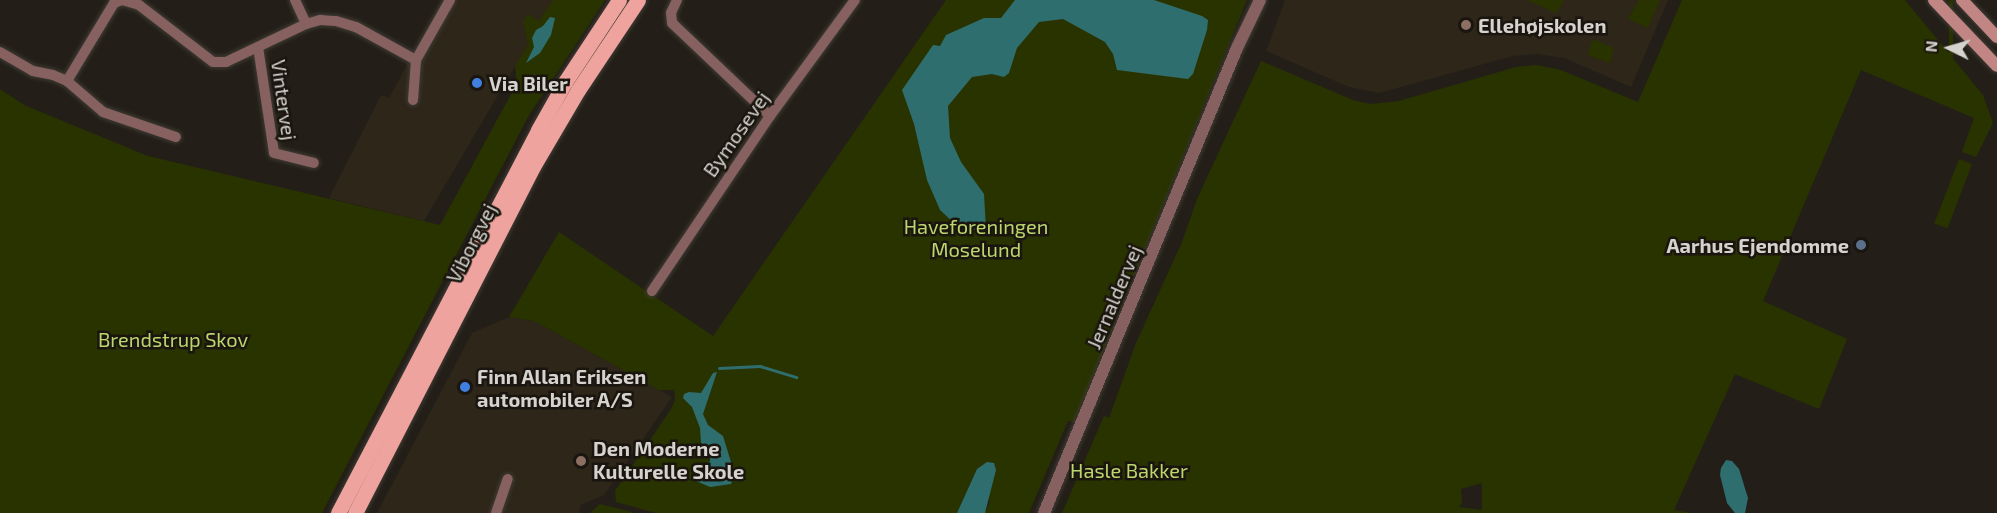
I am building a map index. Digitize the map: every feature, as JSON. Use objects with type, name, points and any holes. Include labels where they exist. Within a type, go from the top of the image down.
[{"type":"main road","name":"Viborgvej","points":[[338,513],[537,130],[565,82],[619,0]]},
{"type":"main road","name":"Viborgvej","points":[[355,513],[534,165],[578,90],[638,0]]},
{"type":"main road","points":[[1934,0],[1997,66]]},
{"type":"main road","points":[[1962,0],[1997,37]]},
{"type":"street","name":"Vintervej","points":[[67,81],[114,3],[122,0],[139,4],[213,62],[226,62],[306,24],[320,20],[346,23],[416,60]]},
{"type":"street","points":[[296,0],[306,24]]},
{"type":"street","points":[[413,100],[416,60],[450,0]]},
{"type":"street","points":[[677,0],[671,13],[672,23],[770,116]]},
{"type":"street","name":"Bymosevej","points":[[652,291],[770,116],[855,0]]},
{"type":"street","name":"Jernaldervej","points":[[1044,513],[1220,95],[1245,51],[1260,0]]},
{"type":"street","name":"Vintervej","points":[[258,46],[274,153],[314,163]]},
{"type":"street","points":[[0,52],[33,70],[67,81],[103,112],[176,137]]},
{"type":"street","points":[[496,513],[508,479]]},
{"type":"shaded area","points":[[442,0],[554,0],[424,221],[329,198],[381,95],[389,98]]},
{"type":"shaded area","name":"Ellehøjskolen","points":[[1285,0],[1668,0],[1631,87],[1564,58],[1538,54],[1513,56],[1379,93],[1349,87],[1266,51]]},
{"type":"shaded area","points":[[509,317],[534,321],[672,397],[604,495],[581,505],[579,513],[377,513],[472,333]]},
{"type":"green space","name":"Brendstrup Skov","points":[[553,0],[605,0],[528,117],[322,513],[0,513],[0,89],[24,105],[148,156],[440,225],[517,83],[515,66],[528,44],[523,22],[528,14],[539,21]]},
{"type":"green space","name":"Haveforeningen Moselund","points":[[946,0],[1247,0],[1074,422],[1068,421],[1029,513],[985,513],[990,501],[977,469],[957,513],[656,513],[616,502],[615,491],[671,409],[675,400],[674,390],[659,390],[534,321],[509,317],[559,232],[713,336]]},
{"type":"green space","points":[[1526,0],[1564,0],[1557,13]]},
{"type":"green space","points":[[1639,0],[1660,0],[1648,28],[1628,19]]},
{"type":"green space","name":"Hasle Bakker","points":[[1682,0],[1905,0],[1983,95],[1993,123],[1976,157],[1962,152],[1974,118],[1861,70],[1763,301],[1847,339],[1819,409],[1735,374],[1674,510],[1691,513],[1062,513],[1104,416],[1109,418],[1136,343],[1182,242],[1197,199],[1261,61],[1353,100],[1370,104],[1399,101],[1516,67],[1537,65],[1561,70],[1638,102]],"holes":[[[1482,483],[1482,510],[1459,507],[1462,503],[1461,489]]]},
{"type":"green space","points":[[1949,0],[1953,0],[1953,69],[1949,69]]},
{"type":"green space","points":[[1593,39],[1614,48],[1610,63],[1587,55]]},
{"type":"green space","points":[[1959,159],[1972,164],[1947,228],[1934,223]]},
{"type":"green space","points":[[600,504],[632,512],[633,513],[590,513]]},
{"type":"water","points":[[1015,0],[1154,0],[1202,16],[1208,20],[1207,30],[1193,74],[1188,79],[1117,70],[1113,54],[1105,42],[1063,19],[1039,22],[1017,48],[1009,73],[1004,77],[992,74],[972,77],[948,106],[950,138],[961,162],[984,194],[986,229],[981,232],[954,223],[940,210],[927,180],[914,124],[902,90],[933,45],[940,46],[946,35],[984,18],[1001,18]]},
{"type":"water","points":[[550,17],[555,18],[551,35],[540,53],[526,63],[534,47],[532,38],[536,30],[543,26]]},
{"type":"water","points":[[717,372],[703,414],[708,425],[723,436],[735,475],[731,484],[710,487],[696,481],[694,475],[710,461],[711,450],[701,443],[700,428],[692,407],[683,398],[684,394],[689,392],[701,393],[713,373]]},
{"type":"water","points":[[1726,460],[1732,461],[1739,469],[1748,498],[1745,513],[1735,513],[1727,503],[1720,475]]},
{"type":"water","points":[[987,462],[994,463],[996,470],[985,513],[957,513],[977,469]]},
{"type":"waterway","points":[[719,368],[760,366],[796,377]]},
{"type":"place","name":"Ellehøjskolen","points":[[1466,25]]},
{"type":"place","name":"Via Biler","points":[[477,83]]},
{"type":"place","name":"Aarhus Ejendomme","points":[[1861,245]]},
{"type":"place","name":"Finn Allan Eriksen automobiler A/S","points":[[465,387]]},
{"type":"place","name":"Den Moderne Kulturelle Skole","points":[[581,461]]}]
